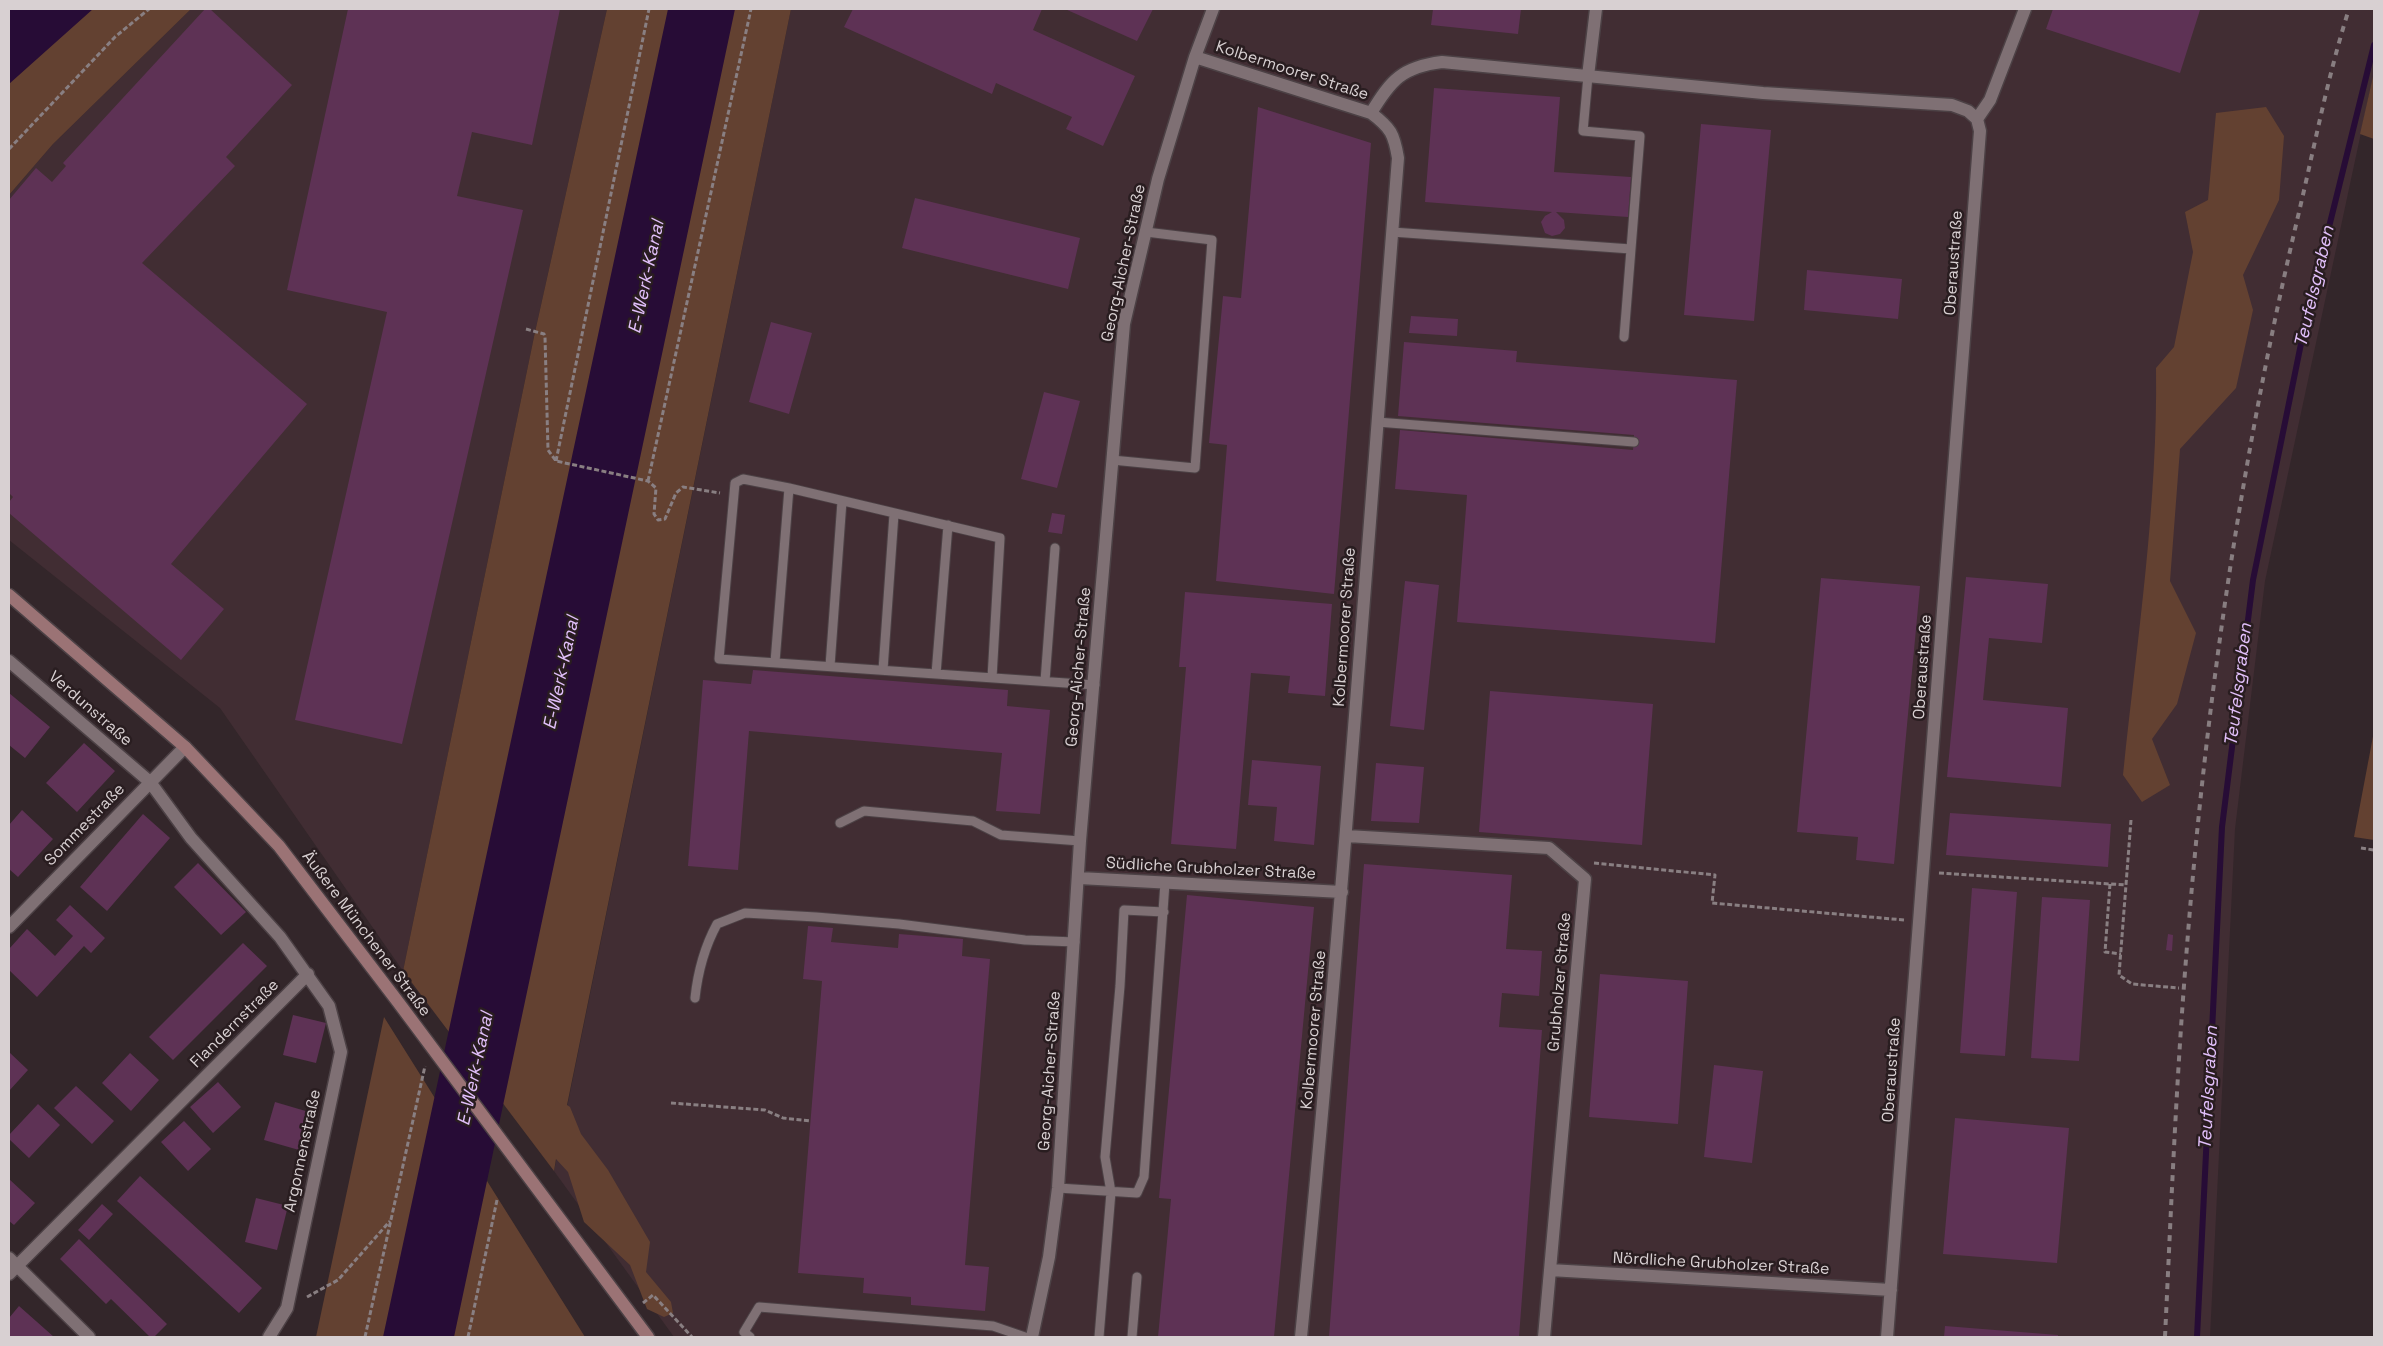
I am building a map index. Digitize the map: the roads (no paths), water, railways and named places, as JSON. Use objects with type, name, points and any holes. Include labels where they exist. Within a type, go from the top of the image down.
[{"type":"main road","name":"Äußere Münchener Straße","points":[[9,595],[185,747],[279,846],[648,1337]]},
{"type":"street","name":"Georg-Aicher-Straße","points":[[1032,1337],[1049,1257],[1058,1188],[1080,841],[1095,685],[1124,324],[1158,179],[1195,57],[1213,9]]},
{"type":"street","points":[[1588,76],[1596,9]]},
{"type":"street","points":[[1371,113],[1384,91],[1399,76],[1419,65],[1442,62],[1763,93],[1952,105],[1968,111],[1978,119],[1990,100],[2026,9]]},
{"type":"street","name":"Kolbermoorer Straße","points":[[1195,57],[1371,113],[1385,124],[1394,135],[1398,158],[1347,836],[1301,1337]]},
{"type":"street","name":"Oberaustraße","points":[[1887,1337],[1980,132],[1978,119]]},
{"type":"street","name":"Verdunstraße","points":[[9,661],[150,782]]},
{"type":"street","name":"Sommestraße","points":[[9,927],[185,747]]},
{"type":"street","points":[[150,782],[191,838],[280,937],[308,974]]},
{"type":"street","name":"Grubholzer Straße","points":[[1347,836],[1549,848],[1585,879],[1544,1337]]},
{"type":"street","name":"Südliche Grubholzer Straße","points":[[1079,878],[1342,892]]},
{"type":"street","name":"Flandernstraße","points":[[11,1266],[308,974]]},
{"type":"street","name":"Argonnenstraße","points":[[269,1337],[287,1308],[341,1052],[329,1006],[308,974]]},
{"type":"street","points":[[11,1266],[89,1337]]},
{"type":"street","name":"Nördliche Grubholzer Straße","points":[[1550,1270],[1891,1290]]},
{"type":"lane","points":[[1588,76],[1584,131],[1640,136],[1624,337]]},
{"type":"lane","points":[[1112,460],[1195,468],[1212,240],[1146,232]]},
{"type":"lane","points":[[1392,232],[1631,249]]},
{"type":"lane","points":[[1377,422],[1634,442]]},
{"type":"lane","points":[[992,678],[1000,538],[789,488],[743,479],[735,483],[718,659],[774,662],[992,678],[1045,681],[1095,685]]},
{"type":"lane","points":[[774,662],[789,488]]},
{"type":"lane","points":[[830,666],[842,501]]},
{"type":"lane","points":[[883,670],[894,514]]},
{"type":"lane","points":[[936,674],[948,525]]},
{"type":"lane","points":[[1045,681],[1055,548]]},
{"type":"lane","points":[[840,823],[864,811],[973,820],[1001,835],[1080,841]]},
{"type":"lane","points":[[1058,1188],[1137,1193],[1144,1176],[1165,883]]},
{"type":"lane","points":[[1099,1337],[1111,1192],[1105,1157],[1120,986],[1124,910],[1164,912]]},
{"type":"lane","points":[[695,998],[698,970],[706,943],[716,924],[745,913],[899,924],[1025,940],[1075,942]]},
{"type":"lane","points":[[1132,1337],[1137,1277]]},
{"type":"lane","points":[[750,1337],[744,1332],[759,1307],[993,1326],[1025,1337]]},
{"type":"water","points":[[9,9],[93,9],[9,84]]},
{"type":"water","name":"E-Werk-Kanal","points":[[668,9],[735,9],[454,1337],[383,1337]]},
{"type":"waterway","name":"Teufelsgraben","points":[[2197,1337],[2222,827],[2253,580],[2305,324],[2374,45]]},
{"type":"railway","points":[[2165,1337],[2186,959],[2204,771],[2228,583],[2243,490],[2278,304],[2322,110],[2349,9]]}]
